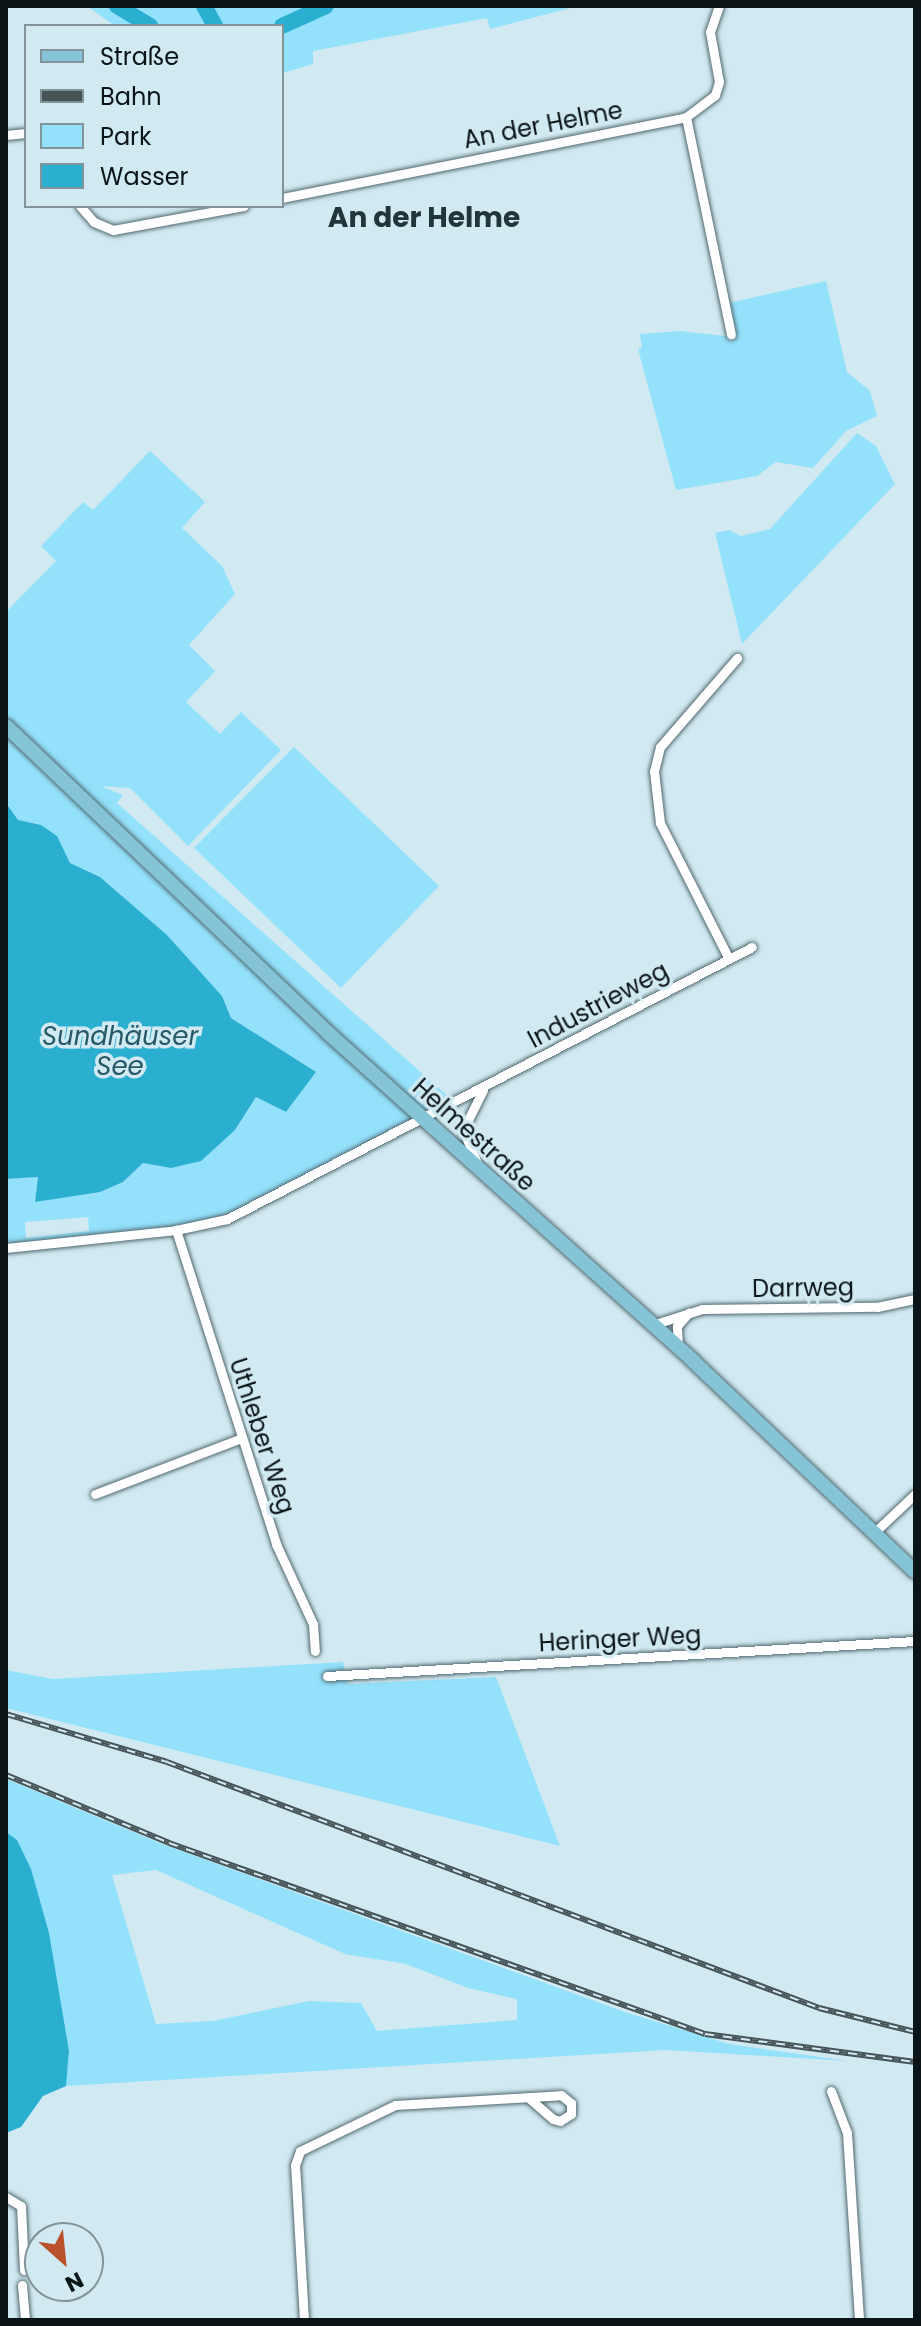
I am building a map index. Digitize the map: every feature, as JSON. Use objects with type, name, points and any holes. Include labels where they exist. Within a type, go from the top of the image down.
[{"type":"main road","name":"Helmestraße","points":[[6,726],[423,1120],[678,1347],[876,1531],[915,1572]]},
{"type":"street","name":"An der Helme","points":[[284,198],[686,117],[715,95],[719,82],[710,32],[719,6]]},
{"type":"street","points":[[686,117],[731,334]]},
{"type":"street","points":[[82,208],[94,222],[113,230],[233,208]]},
{"type":"street","points":[[729,959],[660,823],[654,771],[660,747],[737,658]]},
{"type":"street","name":"Industrieweg","points":[[423,1120],[752,947]]},
{"type":"street","points":[[481,1169],[463,1130],[485,1087]]},
{"type":"street","points":[[6,1248],[176,1230],[227,1219],[423,1120]]},
{"type":"street","name":"Uthleber Weg","points":[[176,1230],[276,1544],[313,1624],[315,1651]]},
{"type":"street","name":"Darrweg","points":[[652,1325],[691,1311],[877,1307],[915,1299]]},
{"type":"street","points":[[678,1347],[677,1326],[691,1311]]},
{"type":"street","points":[[95,1494],[242,1438]]},
{"type":"street","points":[[876,1531],[915,1494]]},
{"type":"street","name":"Heringer Weg","points":[[327,1676],[915,1641]]},
{"type":"street","points":[[831,2091],[847,2133],[859,2320]]},
{"type":"street","points":[[304,2320],[295,2165],[300,2151],[395,2105],[528,2097]]},
{"type":"street","points":[[6,2197],[21,2206],[24,2270]]},
{"type":"street","points":[[23,2290],[25,2320]]},
{"type":"green space","points":[[87,6],[578,6],[490,29],[487,18],[313,51],[313,64],[284,73],[284,24],[112,24]]},
{"type":"green space","points":[[826,281],[847,372],[870,391],[877,416],[846,431],[813,468],[776,462],[757,476],[676,490],[638,349],[642,348],[640,334],[679,331],[735,337],[729,303]]},
{"type":"green space","points":[[857,433],[876,446],[895,484],[742,644],[715,533],[729,530],[741,536],[770,529]]},
{"type":"green space","points":[[150,451],[205,502],[182,528],[222,566],[235,594],[189,645],[215,671],[186,702],[220,734],[241,712],[281,750],[188,846],[130,788],[101,786],[123,795],[117,803],[459,1106],[221,1226],[6,1254],[6,1179],[38,1177],[35,1202],[123,1182],[143,1163],[171,1168],[235,1130],[256,1097],[286,1112],[316,1072],[231,1018],[222,996],[167,935],[100,877],[70,863],[56,836],[41,825],[18,821],[6,803],[6,612],[56,561],[41,546],[83,502],[93,510]],"holes":[[[88,1217],[89,1231],[26,1238],[25,1222]]]},
{"type":"green space","points":[[294,747],[439,886],[341,988],[194,848]]},
{"type":"green space","points":[[343,1662],[348,1684],[496,1677],[560,1846],[6,1708],[6,1670],[53,1679]]},
{"type":"green space","points":[[6,1779],[162,1844],[625,2012],[729,2044],[848,2061],[666,2050],[66,2086],[69,2051],[17,1840],[6,1832]],"holes":[[[156,1870],[345,1954],[406,1964],[468,1988],[517,1999],[517,2020],[377,2031],[361,2003],[309,2001],[213,2021],[156,2024],[112,1875]]]},
{"type":"water","name":"Sundhäuser See","points":[[6,803],[18,820],[41,825],[57,836],[70,863],[100,877],[167,935],[222,996],[231,1018],[316,1072],[286,1112],[256,1097],[235,1130],[201,1161],[171,1168],[143,1163],[123,1182],[100,1192],[35,1202],[38,1177],[6,1179]]},
{"type":"water","points":[[6,1832],[17,1840],[31,1869],[49,1933],[69,2051],[66,2086],[43,2096],[21,2127],[6,2133]]},
{"type":"waterway","points":[[117,6],[147,24]]},
{"type":"waterway","points":[[204,6],[214,24]]},
{"type":"waterway","points":[[284,25],[326,6]]},
{"type":"railway","points":[[6,1714],[167,1762],[819,2008],[915,2032]]},
{"type":"railway","points":[[6,1775],[169,1843],[705,2034],[915,2062]]},
{"type":"district","name":"An der Helme","points":[[424,218]]}]
